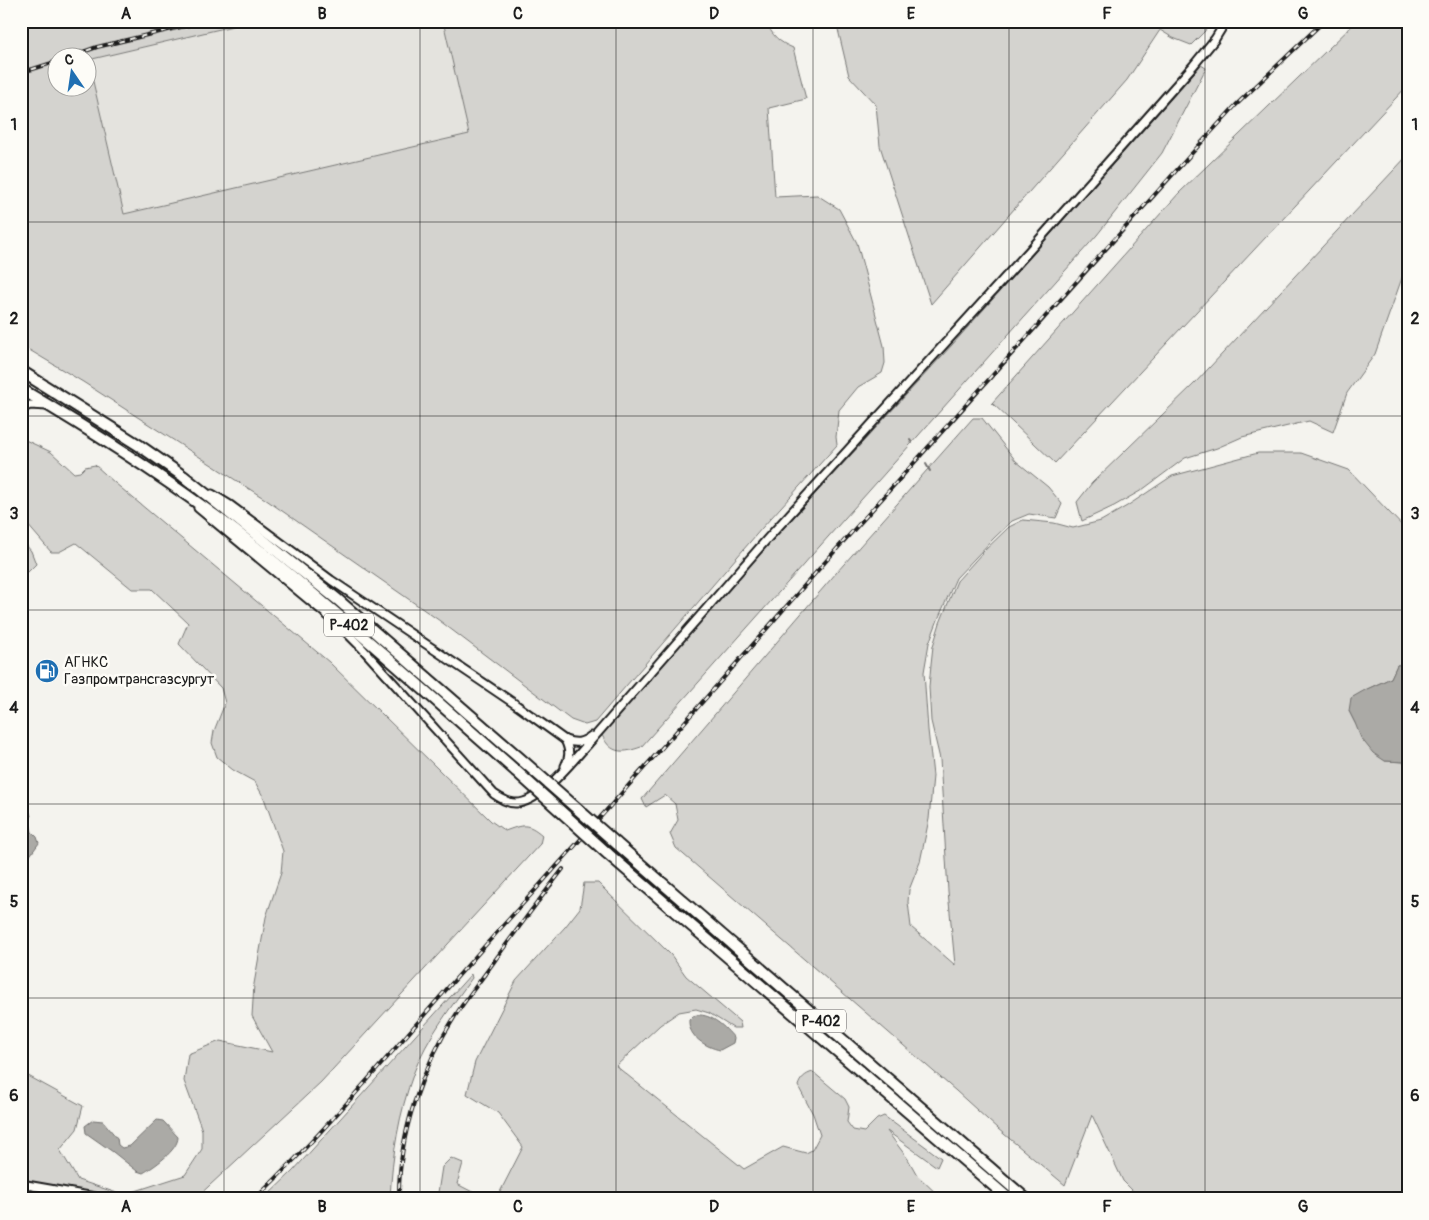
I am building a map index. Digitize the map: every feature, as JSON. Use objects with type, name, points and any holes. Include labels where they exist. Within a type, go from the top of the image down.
[{"type":"main road","name":"Р-402","points":[[21,371],[140,446],[183,476],[338,600],[1026,1199]]},
{"type":"main road","name":"Р-402","points":[[25,391],[131,458],[227,525],[318,598],[607,853],[1009,1199]]},
{"type":"street","points":[[174,488],[338,624],[368,654],[494,794],[510,803],[525,802],[536,796],[558,776],[768,538],[1161,103],[1215,39],[1226,21]]},
{"type":"street","points":[[21,409],[30,405],[52,407]]},
{"type":"street","points":[[183,476],[230,505],[331,580],[565,740],[573,743],[584,741],[611,716]]},
{"type":"street","points":[[558,776],[566,765],[569,756],[565,740]]},
{"type":"street","points":[[21,1184],[95,1197]]},
{"type":"shaded area","points":[[21,21],[254,21],[98,58],[98,48],[48,48],[48,98],[97,98],[124,214],[469,134],[443,21],[766,21],[776,38],[793,48],[806,99],[769,108],[775,197],[817,195],[839,209],[857,243],[884,346],[885,363],[882,373],[858,387],[839,410],[837,445],[762,528],[595,722],[585,725],[571,720],[440,621],[265,499],[83,382],[21,345]]},
{"type":"shaded area","points":[[254,21],[443,21],[469,134],[124,214],[97,98],[98,58]]},
{"type":"shaded area","points":[[836,21],[1209,21],[1205,31],[1191,45],[1173,38],[1160,30],[1127,80],[931,304],[880,146],[876,105],[849,76]]},
{"type":"shaded area","points":[[1357,21],[1408,21],[1408,85],[1055,463],[992,403],[1179,193]]},
{"type":"shaded area","points":[[1201,65],[1206,68],[1162,153],[1097,235],[641,747],[618,751],[610,746],[602,735],[704,615],[952,345]]},
{"type":"shaded area","points":[[1408,155],[1408,261],[1375,354],[1347,393],[1333,432],[1309,421],[1242,437],[1217,448],[1185,458],[1142,490],[1082,521],[1077,502],[1092,483],[1195,383]]},
{"type":"shaded area","points":[[973,418],[982,418],[1016,461],[1048,487],[1062,504],[1056,518],[1029,514],[1012,521],[994,538],[956,578],[929,643],[924,672],[933,776],[929,819],[920,862],[909,890],[908,902],[911,927],[955,965],[948,891],[940,759],[931,721],[929,687],[933,646],[957,581],[1009,527],[1023,520],[1054,523],[1073,528],[1101,521],[1172,476],[1258,453],[1301,453],[1349,470],[1408,532],[1408,664],[1397,665],[1391,678],[1365,690],[1349,711],[1355,723],[1385,761],[1405,762],[1408,795],[1408,1199],[1141,1199],[1123,1181],[1092,1115],[1065,1185],[998,1129],[676,848],[670,834],[678,820],[675,804],[665,795],[646,807],[642,799],[837,572]]},
{"type":"shaded area","points":[[21,438],[51,452],[74,473],[80,472],[85,467],[95,465],[329,662],[491,821],[505,831],[516,827],[528,826],[542,835],[540,844],[321,1082],[195,1199],[21,1199],[21,1072],[83,1106],[77,1129],[60,1150],[78,1180],[123,1195],[185,1175],[202,1149],[202,1130],[184,1081],[188,1054],[220,1041],[272,1052],[252,1016],[254,984],[266,917],[281,873],[283,851],[264,798],[255,782],[233,770],[217,757],[212,743],[214,731],[225,703],[221,688],[179,644],[188,623],[152,589],[132,589],[76,543],[59,552],[51,552],[21,517]]},
{"type":"shaded area","points":[[21,539],[31,551],[36,564],[28,572],[21,572]]},
{"type":"shaded area","points":[[1408,664],[1408,795],[1405,762],[1385,761],[1373,753],[1361,738],[1349,711],[1351,698],[1391,678],[1397,665]]},
{"type":"shaded area","points":[[21,807],[28,807],[31,816],[32,832],[37,837],[39,843],[26,861],[21,863]]},
{"type":"shaded area","points":[[584,883],[598,883],[671,955],[686,976],[740,1022],[741,1028],[733,1028],[709,1013],[696,1009],[679,1012],[660,1025],[616,1066],[744,1169],[783,1147],[806,1153],[812,1150],[820,1135],[813,1114],[798,1086],[803,1077],[813,1072],[845,1099],[849,1107],[847,1122],[853,1130],[864,1132],[877,1119],[884,1116],[941,1158],[937,1167],[887,1131],[908,1159],[917,1175],[942,1199],[486,1199],[499,1194],[523,1147],[498,1113],[467,1094],[475,1062],[516,981],[580,908]]},
{"type":"shaded area","points":[[471,974],[472,978],[433,1035],[414,1072],[404,1103],[397,1135],[390,1199],[264,1199],[293,1171]]},
{"type":"shaded area","points":[[697,1015],[703,1015],[718,1022],[734,1038],[733,1043],[720,1050],[704,1044],[695,1036],[689,1026],[689,1020]]},
{"type":"shaded area","points":[[93,1120],[103,1121],[117,1138],[118,1145],[122,1148],[130,1146],[157,1120],[163,1121],[178,1137],[177,1142],[165,1158],[143,1173],[137,1171],[86,1133],[85,1126]]},
{"type":"shaded area","points":[[451,1158],[463,1163],[457,1184],[486,1199],[437,1199],[442,1167]]},
{"type":"waterway","points":[[926,464],[930,471]]},
{"type":"railway","points":[[94,48],[206,21]]},
{"type":"railway","points":[[255,1199],[289,1166],[353,1096],[826,561],[1202,142],[1236,105],[1324,21]]},
{"type":"railway","points":[[21,72],[48,64]]},
{"type":"railway","points":[[399,1199],[403,1150],[408,1126],[414,1102],[433,1056],[461,1007],[563,869]]},
{"type":"place","name":"АГНКС Газпромтрансгазсургут","points":[[47,671]]}]
